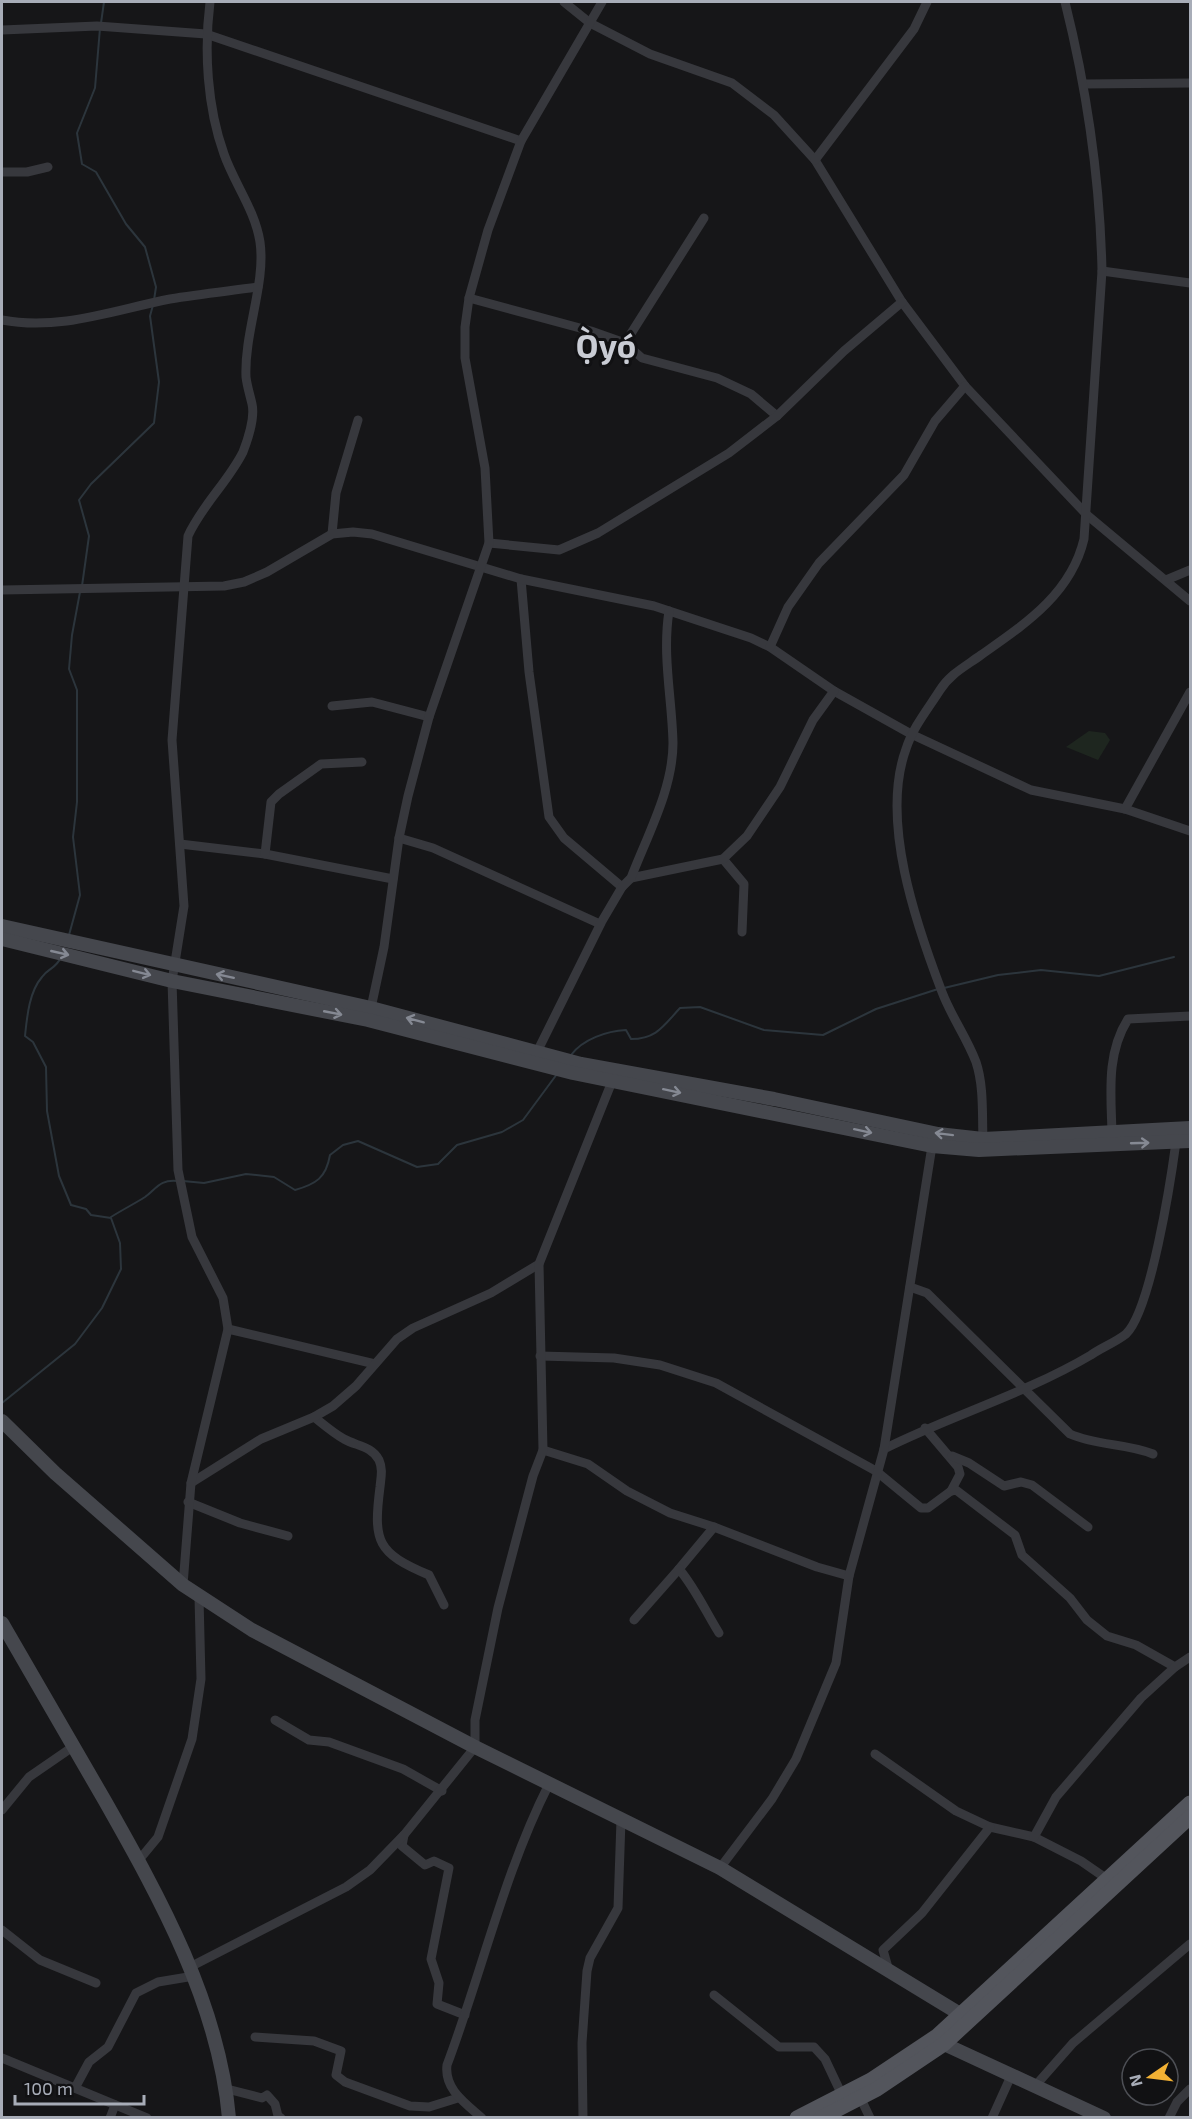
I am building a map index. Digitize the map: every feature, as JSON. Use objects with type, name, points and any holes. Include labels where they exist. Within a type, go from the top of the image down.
[{"type":"main road","points":[[2,927],[36,941],[85,953],[172,981],[491,1045],[613,1079],[772,1106],[938,1134],[983,1139],[1191,1128]]},
{"type":"main road","points":[[2,939],[36,941]]},
{"type":"main road","points":[[85,953],[175,965],[371,1008],[491,1045],[537,1052],[550,1060]]},
{"type":"main road","points":[[577,1069],[772,1106],[932,1146],[979,1150],[1191,1141]]},
{"type":"main road","points":[[2,1421],[55,1473],[183,1585],[252,1630],[475,1747],[720,1868],[960,2014]]},
{"type":"main road","points":[[2,1623],[139,1860],[192,1972],[227,2089],[229,2118]]},
{"type":"main road","points":[[797,2118],[871,2080],[937,2036],[1191,1803]]},
{"type":"main road","points":[[821,2118],[860,2097],[944,2044],[1191,1817]]},
{"type":"main road","points":[[944,2044],[1104,2118]]},
{"type":"street","points":[[183,1585],[191,1483],[228,1329],[223,1298],[192,1238],[182,1200],[178,1170],[172,981],[184,906],[172,740],[188,536],[204,507],[242,453],[248,437],[253,407],[246,380],[246,362],[248,333],[258,288],[260,242],[246,201],[224,155],[210,104],[206,34],[210,2]]},
{"type":"street","points":[[564,2],[590,23],[650,54],[732,83],[774,115],[815,160],[902,302],[965,386],[1087,515],[1191,601]]},
{"type":"street","points":[[371,1008],[384,947],[399,838],[429,717],[489,543],[485,468],[465,358],[465,327],[469,298],[488,230],[521,141],[602,2]]},
{"type":"street","points":[[815,160],[914,29],[927,2]]},
{"type":"street","points":[[983,1139],[981,1090],[976,1062],[943,993],[916,915],[899,837],[897,790],[904,751],[911,734],[950,677],[1025,625],[1063,586],[1079,560],[1087,515],[1102,271],[1093,137],[1084,84],[1065,2]]},
{"type":"street","points":[[2,30],[113,26],[206,34],[521,141]]},
{"type":"street","points":[[1084,84],[1191,83]]},
{"type":"street","points":[[2,172],[27,172],[48,167]]},
{"type":"street","points":[[625,343],[704,218]]},
{"type":"street","points":[[1102,271],[1191,283]]},
{"type":"street","points":[[2,320],[57,322],[90,319],[171,299],[258,288]]},
{"type":"street","points":[[469,298],[591,331],[625,343],[642,358],[717,378],[735,385],[777,416]]},
{"type":"street","points":[[489,543],[547,550],[573,546],[729,453],[777,416],[844,351],[902,302]]},
{"type":"street","points":[[770,647],[788,607],[819,563],[904,475],[935,421],[965,386]]},
{"type":"street","points":[[332,534],[336,494],[358,420]]},
{"type":"street","points":[[2,590],[110,587],[210,588],[244,582],[267,572],[332,534],[353,532],[372,534],[521,579],[669,611],[751,638],[770,647],[834,691],[911,734],[1031,790],[1125,809],[1191,831]]},
{"type":"street","points":[[1166,580],[1191,570]]},
{"type":"street","points":[[521,579],[529,672],[547,811],[554,826],[564,838],[622,887]]},
{"type":"street","points":[[537,1052],[600,924],[622,887],[631,878],[666,787],[673,744],[664,638],[669,611]]},
{"type":"street","points":[[631,878],[723,859],[747,836],[780,788],[813,720],[834,691]]},
{"type":"street","points":[[1125,809],[1191,692]]},
{"type":"street","points":[[332,706],[372,702],[429,717]]},
{"type":"street","points":[[265,854],[271,802],[279,794],[321,764],[362,762]]},
{"type":"street","points":[[399,838],[433,848],[600,924]]},
{"type":"street","points":[[180,844],[265,854],[393,879]]},
{"type":"street","points":[[723,859],[744,884],[742,932]]},
{"type":"street","points":[[1112,1133],[1112,1059],[1128,1019],[1191,1016]]},
{"type":"street","points":[[75,2088],[89,2062],[108,2047],[136,1994],[158,1982],[192,1972],[346,1887],[370,1870],[442,1791],[475,1747],[476,1720],[498,1608],[533,1476],[543,1450],[538,1264],[613,1079]]},
{"type":"street","points":[[884,1449],[926,1428],[1025,1390],[1126,1333],[1140,1310],[1167,1205],[1176,1142]]},
{"type":"street","points":[[720,1868],[772,1799],[796,1759],[836,1664],[849,1576],[876,1471],[884,1449],[932,1146]]},
{"type":"street","points":[[191,1483],[261,1440],[314,1417],[333,1406],[397,1340],[413,1328],[491,1293],[538,1264]]},
{"type":"street","points":[[910,1287],[927,1293],[1070,1434],[1090,1443],[1128,1446],[1153,1454]]},
{"type":"street","points":[[228,1329],[375,1364]]},
{"type":"street","points":[[540,1356],[614,1358],[660,1365],[716,1383],[876,1471],[921,1508],[928,1508],[951,1491],[960,1474],[952,1456],[926,1428]]},
{"type":"street","points":[[314,1417],[344,1440],[371,1450],[378,1458],[382,1469],[375,1521],[386,1551],[399,1562],[429,1575],[444,1605]]},
{"type":"street","points":[[543,1450],[588,1464],[627,1491],[670,1514],[714,1527],[818,1567],[849,1576]]},
{"type":"street","points":[[952,1456],[969,1463],[1004,1486],[1021,1482],[1032,1485],[1088,1527]]},
{"type":"street","points":[[951,1491],[956,1491],[1015,1535],[1018,1550],[1027,1561],[1048,1576],[1070,1598],[1087,1620],[1107,1636],[1136,1645],[1175,1667]]},
{"type":"street","points":[[188,1503],[240,1523],[288,1536]]},
{"type":"street","points":[[634,1620],[714,1527]]},
{"type":"street","points":[[679,1569],[690,1583],[719,1633]]},
{"type":"street","points":[[139,1860],[158,1837],[192,1739],[201,1679],[199,1597]]},
{"type":"street","points":[[1034,1836],[1066,1784],[1141,1698],[1175,1667],[1191,1657]]},
{"type":"street","points":[[274,1720],[309,1740],[329,1742],[403,1769],[442,1791]]},
{"type":"street","points":[[2,1810],[29,1777],[74,1746]]},
{"type":"street","points":[[875,1754],[943,1803],[990,1827],[1034,1836],[1082,1861],[1107,1879]]},
{"type":"street","points":[[482,2118],[458,2098],[446,2075],[495,1921],[537,1807],[549,1784]]},
{"type":"street","points":[[583,2118],[582,2043],[587,1971],[590,1958],[618,1908],[621,1820]]},
{"type":"street","points":[[889,1971],[883,1950],[922,1913],[990,1827]]},
{"type":"street","points":[[404,1835],[402,1846],[425,1865],[434,1861],[449,1868],[431,1959],[432,1968],[438,1977],[437,2004],[465,2015]]},
{"type":"street","points":[[2,1930],[40,1960],[96,1983]]},
{"type":"street","points":[[1036,2085],[1073,2043],[1191,1944]]},
{"type":"street","points":[[714,1995],[779,2047],[814,2047],[825,2059],[842,2095]]},
{"type":"street","points":[[255,2037],[314,2041],[341,2051],[336,2075],[345,2082],[411,2106],[429,2107],[458,2098]]},
{"type":"street","points":[[2,2058],[147,2118]]},
{"type":"street","points":[[992,2118],[1011,2076]]},
{"type":"street","points":[[227,2089],[262,2098],[267,2096],[275,2104],[278,2116],[281,2118]]},
{"type":"street","points":[[1169,2118],[1177,2102],[1191,2089]]},
{"type":"street","points":[[860,2097],[870,2118]]},
{"type":"street","points":[[110,2118],[115,2105]]},
{"type":"shaded area","points":[[1089,731],[1105,733],[1110,740],[1098,760],[1066,747]]},
{"type":"waterway","points":[[101,23],[104,2]]},
{"type":"waterway","points":[[100,28],[95,88],[77,133],[82,164],[96,172],[126,224],[145,247],[156,287],[154,300]]},
{"type":"waterway","points":[[82,586],[89,536],[79,500],[91,484],[154,423],[159,382],[150,316],[153,305]]},
{"type":"waterway","points":[[69,935],[80,895],[73,837],[77,802],[77,690],[69,669],[72,635],[80,592]]},
{"type":"waterway","points":[[2,1403],[75,1344],[102,1308],[121,1269],[120,1243],[111,1218],[91,1215],[86,1209],[71,1205],[59,1176],[47,1111],[46,1067],[33,1042],[25,1036],[29,1005],[34,990],[44,974],[57,964],[61,957]]},
{"type":"waterway","points":[[944,988],[998,975],[1041,970],[1099,976],[1174,957]]},
{"type":"waterway","points":[[571,1055],[582,1044],[611,1032],[626,1030],[631,1039],[654,1034],[680,1008],[700,1007],[764,1030],[823,1035],[876,1009],[938,989]]},
{"type":"waterway","points":[[183,1181],[204,1183],[246,1174],[274,1177],[295,1190],[319,1179],[326,1169],[330,1155],[343,1145],[358,1141],[417,1167],[438,1164],[457,1145],[502,1132],[523,1120],[557,1074]]},
{"type":"waterway","points":[[111,1217],[145,1197],[163,1183],[178,1181]]},
{"type":"district","name":"Ọ̀yọ́","points":[[606,346]]}]
